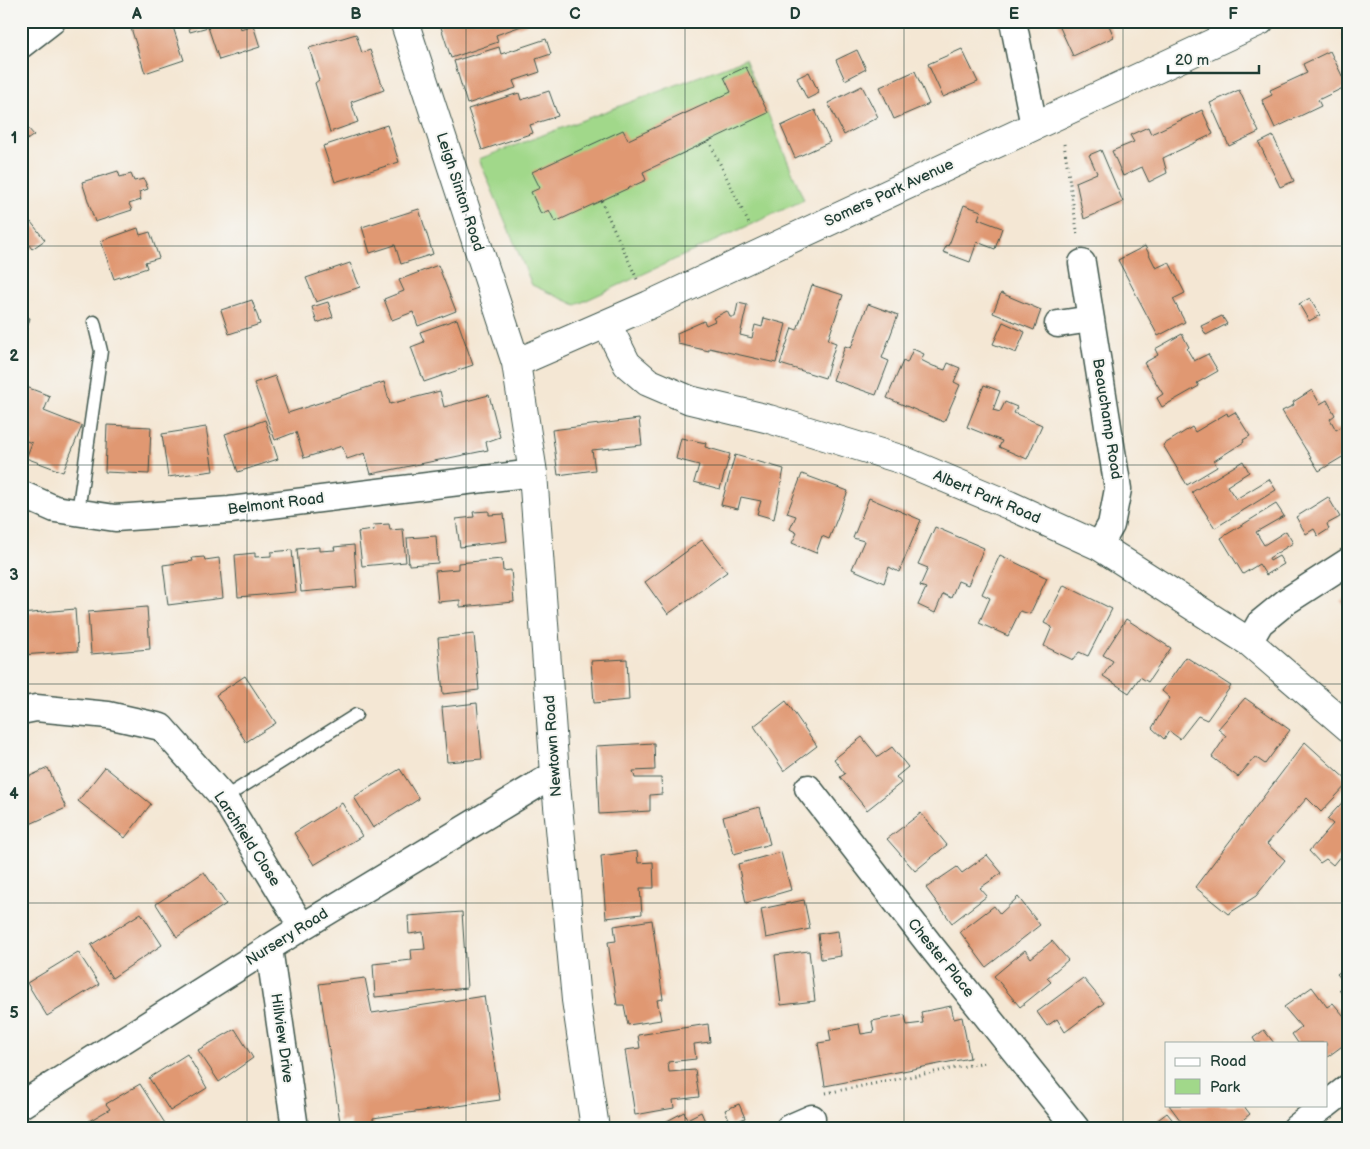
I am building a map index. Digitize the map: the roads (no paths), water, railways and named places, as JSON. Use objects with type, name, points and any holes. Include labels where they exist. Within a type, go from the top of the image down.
[{"type":"street","points":[[21,45],[52,21]]},
{"type":"street","name":"Leigh Sinton Road","points":[[404,21],[516,363]]},
{"type":"street","points":[[1013,21],[1034,126]]},
{"type":"street","name":"Somers Park Avenue","points":[[516,363],[607,324],[1260,21]]},
{"type":"street","name":"Beauchamp Road","points":[[1082,263],[1118,489],[1110,525],[1099,546]]},
{"type":"street","points":[[1058,324],[1091,319]]},
{"type":"street","name":"Albert Park Road","points":[[607,324],[627,364],[648,382],[690,400],[769,419],[900,460],[1008,505],[1099,546],[1249,642],[1349,728]]},
{"type":"street","name":"Newtown Road","points":[[516,363],[533,473],[555,774],[576,1000],[595,1128]]},
{"type":"street","name":"Belmont Road","points":[[21,494],[55,509],[115,518],[230,510],[533,473]]},
{"type":"street","points":[[1249,642],[1260,623],[1287,600],[1349,560]]},
{"type":"street","name":"Larchfield Close","points":[[21,711],[36,708],[108,715],[161,727],[224,798],[302,927]]},
{"type":"street","name":"Nursery Road","points":[[21,1104],[302,927],[555,774]]},
{"type":"street","name":"Chester Place","points":[[808,788],[1076,1128]]},
{"type":"street","name":"Hillview Drive","points":[[269,948],[295,1128]]},
{"type":"street","points":[[1328,1103],[1349,1087]]},
{"type":"street","points":[[1296,1128],[1325,1106]]},
{"type":"lane","points":[[78,512],[101,351],[94,322]]},
{"type":"lane","points":[[224,798],[356,715]]}]
